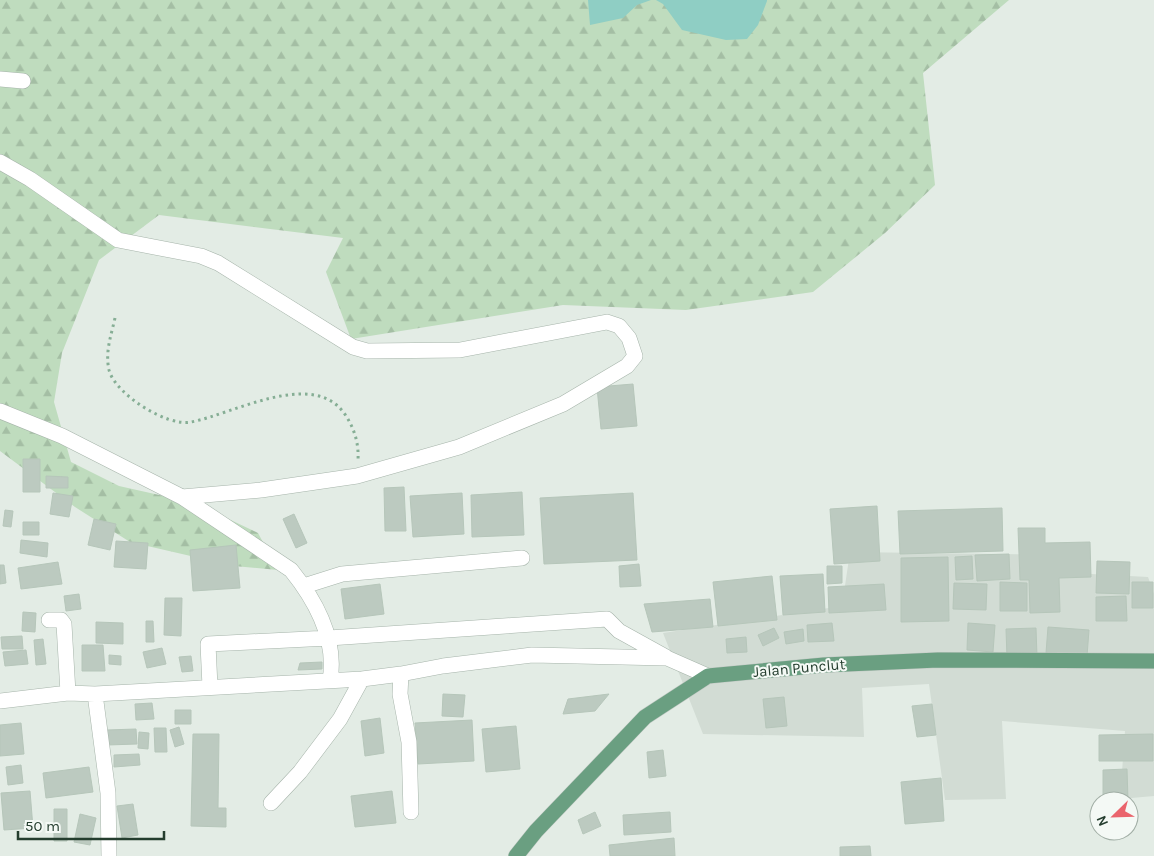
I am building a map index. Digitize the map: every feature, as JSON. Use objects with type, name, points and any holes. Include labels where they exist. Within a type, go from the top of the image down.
[{"type":"main road","name":"Jalan Punclut","points":[[516,856],[536,831],[645,717],[708,676],[824,665],[938,660],[1154,661]]},
{"type":"street","points":[[0,79],[23,81]]},
{"type":"street","points":[[0,162],[30,179],[118,240],[201,256],[218,263],[353,347],[367,351],[460,350],[607,322],[619,326],[629,338],[634,356],[627,366],[563,404],[459,447],[357,476],[261,490],[182,497]]},
{"type":"street","points":[[0,411],[62,436],[182,497],[290,570],[304,586],[329,638],[332,670],[330,680]]},
{"type":"street","points":[[304,586],[342,574],[522,558]]},
{"type":"street","points":[[49,620],[61,620],[64,624],[68,693]]},
{"type":"street","points":[[210,687],[208,644],[607,620],[619,630],[667,658],[708,676]]},
{"type":"street","points":[[0,700],[68,693],[95,694],[362,679],[532,655],[667,658]]},
{"type":"street","points":[[401,674],[400,694],[409,742],[411,812]]},
{"type":"street","points":[[271,803],[300,772],[340,719],[362,679]]},
{"type":"street","points":[[95,694],[108,793],[109,856]]},
{"type":"path","points":[[115,318],[106,352],[109,372],[124,393],[143,408],[175,421],[189,423],[271,398],[307,393],[323,397],[339,406],[351,423],[358,447],[357,476]]},
{"type":"shaded area","points":[[850,552],[1073,555],[1073,573],[1148,577],[1154,594],[1154,796],[1139,797],[1139,791],[1121,791],[1125,731],[1002,721],[1006,799],[945,800],[929,684],[862,688],[864,737],[703,734],[663,633],[842,606]]},
{"type":"green space","points":[[0,0],[1009,0],[923,73],[935,185],[885,233],[813,292],[686,310],[563,305],[351,339],[326,272],[343,238],[159,215],[99,260],[62,353],[54,402],[71,462],[119,486],[195,503],[258,533],[278,570],[234,566],[130,542],[75,507],[0,451]]},
{"type":"water","points":[[588,0],[651,0],[637,5],[623,18],[590,25]]},
{"type":"water","points":[[656,0],[767,1],[758,25],[747,39],[726,40],[682,30],[663,4]]},
{"type":"building","points":[[633,384],[637,426],[601,429],[597,387]]},
{"type":"building","points":[[23,459],[40,459],[40,492],[23,492]]},
{"type":"building","points":[[46,476],[68,477],[68,488],[46,488]]},
{"type":"building","points":[[404,487],[406,531],[385,531],[384,488]]},
{"type":"building","points":[[522,492],[524,535],[472,537],[471,495]]},
{"type":"building","points":[[53,493],[73,496],[69,517],[50,514]]},
{"type":"building","points":[[462,493],[464,534],[413,537],[410,496]]},
{"type":"building","points":[[633,493],[637,560],[544,564],[540,498]]},
{"type":"building","points":[[877,506],[880,561],[834,564],[830,509]]},
{"type":"building","points":[[1002,508],[1003,551],[900,554],[898,511]]},
{"type":"building","points":[[5,510],[13,511],[11,527],[3,526]]},
{"type":"building","points":[[294,514],[307,543],[296,548],[283,519]]},
{"type":"building","points":[[94,519],[116,524],[110,550],[88,545]]},
{"type":"building","points":[[23,522],[39,522],[39,535],[23,535]]},
{"type":"building","points":[[1018,528],[1045,528],[1045,543],[1090,542],[1091,577],[1059,578],[1060,612],[1030,613],[1029,580],[1020,580]]},
{"type":"building","points":[[21,540],[48,543],[47,557],[20,553]]},
{"type":"building","points":[[116,541],[148,543],[146,569],[114,567]]},
{"type":"building","points":[[236,545],[240,588],[193,591],[190,550]]},
{"type":"building","points":[[1009,554],[1010,579],[977,581],[975,555]]},
{"type":"building","points":[[972,556],[973,579],[956,580],[955,557]]},
{"type":"building","points":[[948,557],[949,621],[901,622],[901,558]]},
{"type":"building","points":[[1097,561],[1130,562],[1129,594],[1096,593]]},
{"type":"building","points":[[58,562],[62,584],[21,589],[18,568]]},
{"type":"building","points":[[639,564],[641,586],[620,587],[619,566]]},
{"type":"building","points":[[0,565],[4,565],[6,583],[0,584]]},
{"type":"building","points":[[827,566],[842,566],[842,583],[827,584]]},
{"type":"building","points":[[823,574],[825,612],[783,615],[780,576]]},
{"type":"building","points":[[772,576],[777,620],[718,626],[713,582]]},
{"type":"building","points":[[1000,582],[1027,583],[1027,611],[1000,611]]},
{"type":"building","points":[[1132,582],[1153,582],[1153,608],[1132,608]]},
{"type":"building","points":[[954,583],[987,584],[986,610],[953,609]]},
{"type":"building","points":[[380,584],[384,614],[345,619],[341,589]]},
{"type":"building","points":[[884,584],[886,610],[829,613],[828,587]]},
{"type":"building","points":[[79,594],[81,609],[66,611],[64,596]]},
{"type":"building","points":[[1126,596],[1127,621],[1096,621],[1096,597]]},
{"type":"building","points":[[165,598],[182,598],[181,636],[164,635]]},
{"type":"building","points":[[710,599],[713,627],[652,632],[644,604]]},
{"type":"building","points":[[23,612],[36,613],[35,632],[22,631]]},
{"type":"building","points":[[146,621],[153,621],[154,642],[146,642]]},
{"type":"building","points":[[96,622],[123,623],[123,644],[96,643]]},
{"type":"building","points":[[832,623],[834,641],[808,642],[807,625]]},
{"type":"building","points":[[968,623],[995,625],[993,652],[967,650]]},
{"type":"building","points":[[1048,627],[1089,630],[1087,656],[1046,653]]},
{"type":"building","points":[[774,628],[779,638],[763,646],[758,635]]},
{"type":"building","points":[[1036,628],[1037,657],[1007,658],[1006,629]]},
{"type":"building","points":[[803,629],[804,641],[786,644],[784,632]]},
{"type":"building","points":[[22,636],[23,649],[2,649],[1,637]]},
{"type":"building","points":[[746,637],[747,652],[727,653],[726,639]]},
{"type":"building","points":[[43,639],[46,664],[36,665],[34,640]]},
{"type":"building","points":[[82,645],[103,645],[105,671],[82,671]]},
{"type":"building","points":[[162,648],[166,664],[147,668],[143,652]]},
{"type":"building","points":[[26,650],[28,664],[5,666],[3,652]]},
{"type":"building","points":[[109,655],[121,656],[121,665],[109,664]]},
{"type":"building","points":[[191,656],[193,671],[182,672],[179,657]]},
{"type":"building","points":[[322,662],[322,669],[298,670],[300,663]]},
{"type":"building","points":[[443,694],[465,695],[463,717],[442,716]]},
{"type":"building","points":[[609,694],[595,711],[563,714],[568,699]]},
{"type":"building","points":[[784,697],[787,726],[766,728],[763,699]]},
{"type":"building","points":[[152,703],[154,719],[136,720],[135,704]]},
{"type":"building","points":[[932,704],[936,735],[917,737],[912,706]]},
{"type":"building","points":[[175,710],[191,710],[191,724],[175,724]]},
{"type":"building","points":[[380,718],[384,753],[365,756],[361,721]]},
{"type":"building","points":[[472,720],[474,761],[418,764],[415,723]]},
{"type":"building","points":[[21,723],[24,754],[0,756],[0,725]]},
{"type":"building","points":[[516,726],[520,769],[486,772],[482,729]]},
{"type":"building","points":[[179,727],[184,744],[175,747],[170,730]]},
{"type":"building","points":[[154,728],[166,728],[167,752],[155,752]]},
{"type":"building","points":[[136,729],[137,744],[107,745],[107,730]]},
{"type":"building","points":[[139,732],[149,733],[148,749],[138,748]]},
{"type":"building","points":[[193,734],[219,734],[218,808],[226,808],[226,827],[191,826]]},
{"type":"building","points":[[1153,734],[1153,761],[1099,761],[1099,735]]},
{"type":"building","points":[[663,750],[666,776],[649,778],[647,752]]},
{"type":"building","points":[[139,754],[140,765],[114,767],[114,755]]},
{"type":"building","points":[[21,765],[23,783],[8,785],[6,767]]},
{"type":"building","points":[[89,767],[93,792],[46,798],[43,773]]},
{"type":"building","points":[[1127,769],[1128,791],[1103,791],[1103,770]]},
{"type":"building","points":[[941,778],[944,821],[905,824],[901,782]]},
{"type":"building","points":[[30,791],[33,828],[4,830],[1,793]]},
{"type":"building","points":[[392,791],[396,823],[355,827],[351,796]]},
{"type":"building","points":[[133,804],[138,835],[122,838],[117,806]]},
{"type":"building","points":[[54,809],[67,809],[67,841],[54,841]]},
{"type":"building","points":[[595,812],[601,826],[583,834],[578,820]]},
{"type":"building","points":[[670,812],[671,832],[624,835],[623,815]]},
{"type":"building","points":[[80,814],[96,818],[90,845],[74,842]]},
{"type":"building","points":[[674,838],[675,856],[610,856],[609,845]]},
{"type":"building","points":[[870,846],[871,856],[840,856],[840,847]]}]
